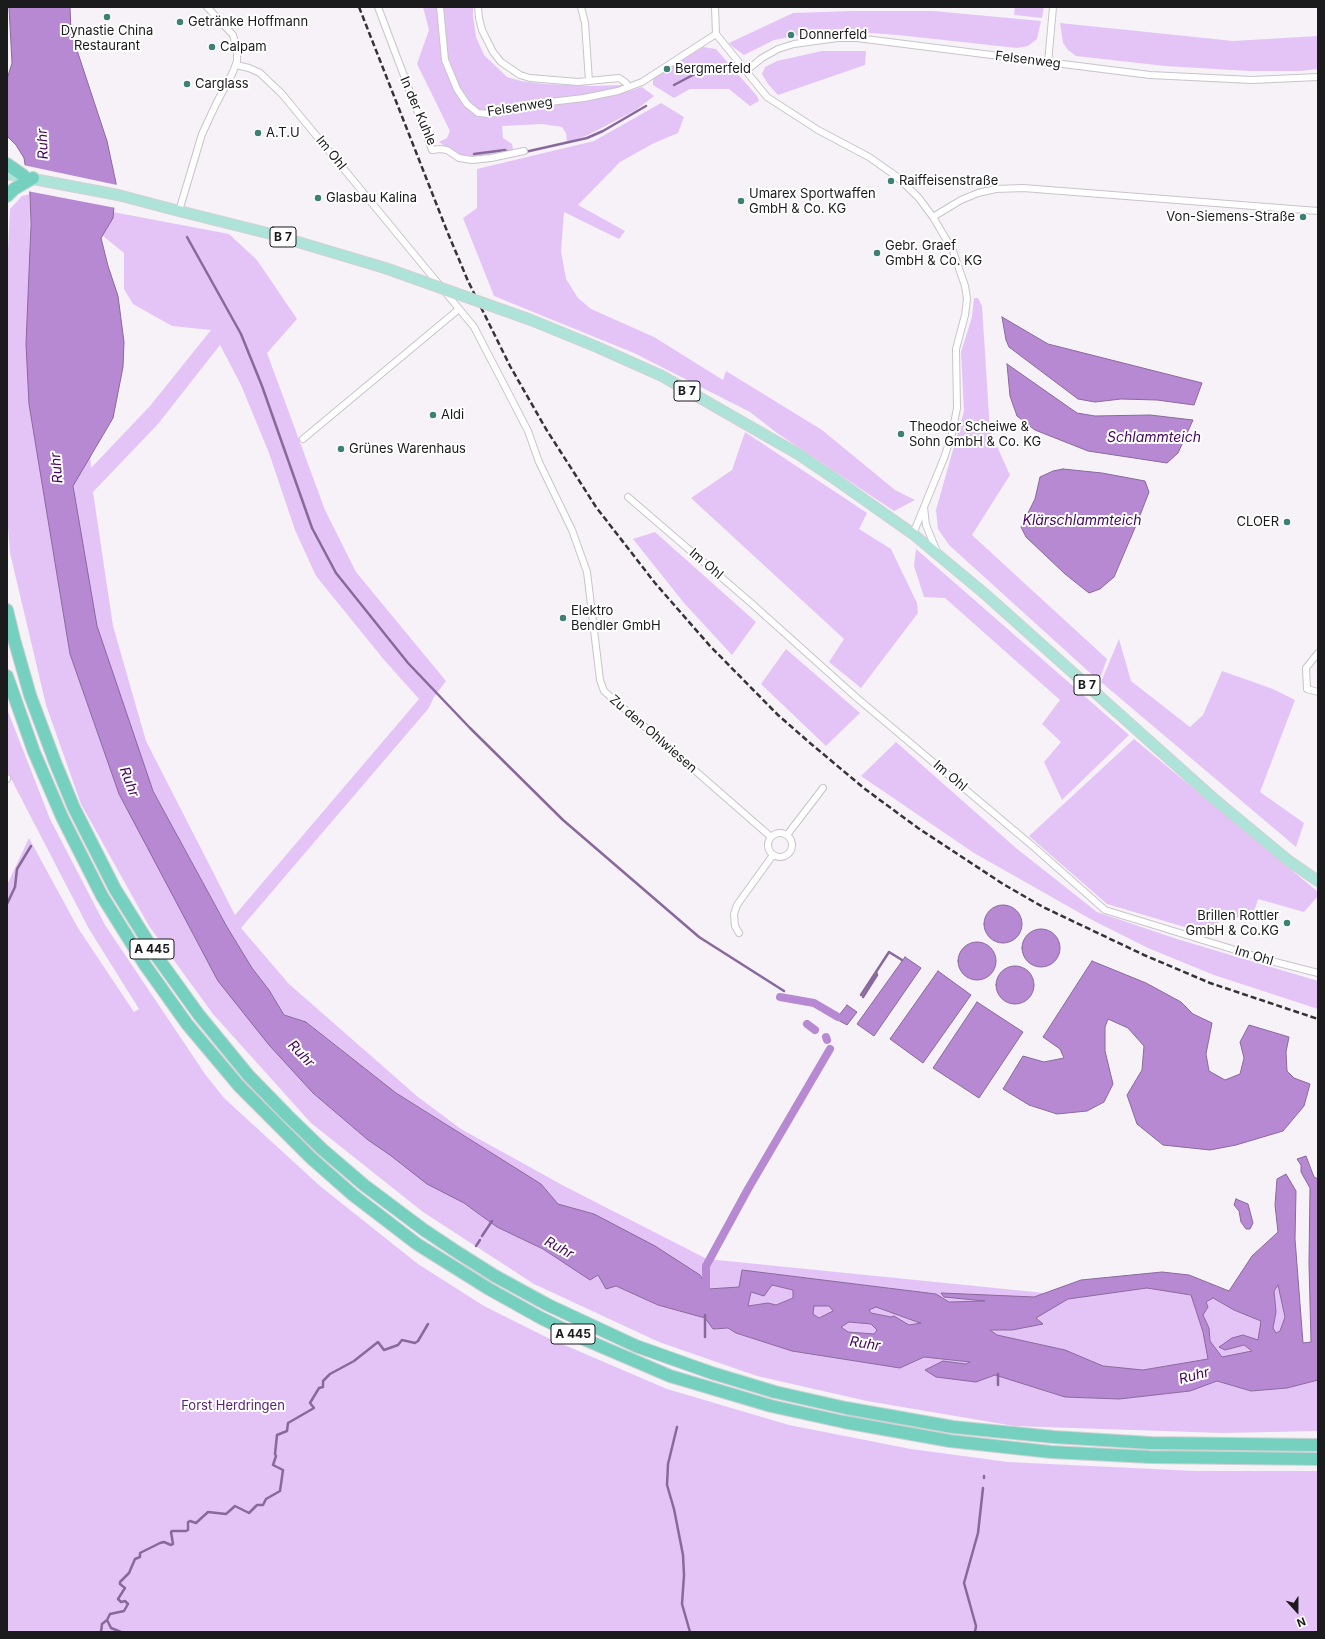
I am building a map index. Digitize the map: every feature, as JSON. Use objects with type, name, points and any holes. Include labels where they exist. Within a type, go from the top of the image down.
[{"type":"highway","points":[[9,170],[29,177]]},
{"type":"highway","points":[[8,194],[29,177]]},
{"type":"highway","name":"A 445","points":[[7,610],[30,695],[54,762],[74,808],[115,889],[158,958],[199,1015],[249,1076],[287,1115],[322,1149],[364,1185],[424,1230],[457,1252],[495,1276],[548,1305],[636,1346],[712,1373],[775,1392],[839,1406],[953,1427],[1054,1437],[1151,1443],[1318,1445]]},
{"type":"highway","name":"A 445","points":[[7,676],[34,752],[62,817],[102,896],[145,965],[188,1024],[239,1086],[311,1158],[353,1195],[417,1244],[489,1289],[580,1337],[670,1376],[771,1406],[844,1422],[950,1441],[1051,1452],[1150,1457],[1318,1459]]},
{"type":"main road","name":"B 7","points":[[29,177],[118,195],[271,234],[385,268],[531,320],[662,376],[798,454],[913,534],[1052,652],[1140,734],[1213,798],[1289,861],[1318,881]]},
{"type":"street","points":[[179,211],[202,134],[236,65],[237,50],[233,35],[207,7]]},
{"type":"street","name":"In der Kuhle","points":[[378,7],[432,150],[447,150],[459,158],[472,160],[491,158],[524,150]]},
{"type":"street","name":"Felsenweg","points":[[440,7],[445,60],[457,89],[467,104],[478,113],[489,114],[524,105],[584,98],[618,91],[629,87]]},
{"type":"street","points":[[478,7],[479,18],[487,41],[502,62],[511,70],[530,78],[578,82],[619,78],[629,87],[642,82],[716,34]]},
{"type":"street","points":[[581,7],[585,23],[589,81]]},
{"type":"street","points":[[715,7],[716,34],[767,97],[818,130],[870,157],[896,176],[918,197],[933,217],[952,251],[965,286],[967,299],[965,315],[956,349],[957,408],[952,434],[913,534]]},
{"type":"street","points":[[1048,63],[1053,7]]},
{"type":"street","name":"Felsenweg","points":[[746,71],[762,58],[778,49],[800,43],[837,38],[857,38],[1150,75],[1252,80],[1318,76]]},
{"type":"street","name":"Im Ohl","points":[[236,65],[249,68],[260,73],[282,94],[474,327],[528,431],[539,462],[572,530]]},
{"type":"street","points":[[933,217],[961,200],[978,192],[996,189],[1023,188],[1318,211]]},
{"type":"street","points":[[303,439],[459,309]]},
{"type":"street","name":"Im Ohl","points":[[628,497],[750,602],[857,698],[1029,843],[1105,910],[1266,959],[1318,973]]},
{"type":"street","points":[[924,507],[926,525],[940,557]]},
{"type":"street","name":"Zu den Ohlwiesen","points":[[572,530],[587,572],[599,673],[601,686],[604,691],[771,837]]},
{"type":"street","points":[[1318,653],[1306,668],[1307,689],[1318,692]]},
{"type":"street","points":[[788,835],[823,788]]},
{"type":"street","points":[[780,833],[788,835],[793,845],[788,855],[780,857],[773,855],[770,852],[768,845],[771,837],[780,833]]},
{"type":"street","points":[[739,933],[735,926],[734,914],[738,905],[773,855]]},
{"type":"green space","points":[[423,7],[473,7],[476,37],[484,55],[507,77],[521,81],[545,84],[594,86],[621,85],[626,92],[642,87],[654,96],[636,110],[586,136],[567,142],[566,133],[562,127],[542,124],[502,126],[503,138],[512,144],[512,151],[472,158],[457,155],[439,142],[447,138],[450,131],[417,64],[429,30]]},
{"type":"green space","points":[[1015,7],[1044,7],[1042,18],[1014,15]]},
{"type":"green space","points":[[933,11],[1041,21],[1037,39],[1028,46],[1017,48],[856,32],[816,32],[774,40],[744,55],[729,43],[793,13]]},
{"type":"green space","points":[[1060,23],[1233,41],[1318,36],[1318,69],[1300,71],[1249,71],[1165,66],[1076,56],[1068,50],[1063,43]]},
{"type":"green space","points":[[703,47],[716,49],[757,96],[759,101],[750,106],[729,89],[690,89],[674,98],[653,85],[653,78]]},
{"type":"green space","points":[[822,51],[866,51],[865,65],[778,95],[768,84],[762,74],[765,67],[777,61]]},
{"type":"green space","points":[[661,103],[684,117],[678,133],[654,143],[620,162],[578,205],[625,231],[619,239],[564,212],[561,251],[566,279],[578,298],[591,309],[654,337],[723,380],[726,371],[822,430],[895,490],[915,500],[894,511],[777,433],[750,412],[634,353],[494,296],[463,218],[477,208],[477,169],[594,141]]},
{"type":"green space","points":[[30,194],[29,404],[70,654],[119,794],[313,1093],[368,1140],[464,1203],[497,1227],[543,1249],[590,1280],[598,1275],[615,1286],[658,1305],[705,1318],[713,1329],[728,1328],[736,1333],[792,1351],[900,1368],[924,1357],[972,1362],[966,1364],[943,1361],[976,1382],[995,1375],[1065,1397],[1119,1399],[1190,1391],[1217,1381],[1251,1391],[1287,1388],[1317,1379],[1318,1431],[1222,1433],[1014,1426],[867,1401],[757,1376],[659,1342],[534,1284],[423,1212],[311,1123],[213,1014],[149,926],[81,804],[46,705],[10,553],[7,514],[7,273],[10,209],[22,196]]},
{"type":"green space","points":[[60,202],[229,234],[257,260],[297,319],[267,353],[325,510],[356,572],[446,681],[434,697],[428,709],[241,928],[289,984],[418,1097],[461,1129],[564,1186],[707,1259],[1045,1293],[1034,1297],[990,1301],[949,1302],[935,1294],[742,1270],[739,1287],[708,1289],[700,1275],[594,1214],[558,1204],[541,1184],[396,1093],[307,1022],[284,1015],[269,990],[252,968],[227,927],[133,753],[101,666],[75,514],[67,395]],"holes":[[[103,236],[124,253],[124,289],[133,304],[172,326],[211,330],[150,406],[91,468],[86,396],[90,254]],[[220,345],[241,385],[269,453],[295,530],[316,576],[385,661],[419,699],[235,915],[146,741],[113,626],[93,492],[158,424]]]},
{"type":"green space","points":[[974,298],[978,298],[982,306],[990,431],[1010,475],[972,535],[1107,659],[1099,681],[949,545],[938,529],[936,510],[964,411],[961,352],[972,317]]},
{"type":"green space","points":[[745,432],[867,513],[859,529],[891,549],[917,603],[918,613],[861,688],[829,662],[844,639],[691,498],[732,470]]},
{"type":"green space","points":[[655,532],[756,622],[732,655],[684,603],[633,539]]},
{"type":"green space","points":[[916,549],[1129,735],[1062,800],[1044,762],[1061,742],[1042,724],[1060,700],[945,598],[924,597],[914,566]]},
{"type":"green space","points":[[1119,639],[1131,681],[1190,727],[1203,715],[1222,671],[1273,689],[1295,700],[1260,792],[1304,823],[1296,847],[1101,682]]},
{"type":"green space","points":[[786,649],[860,713],[826,746],[761,684]]},
{"type":"green space","name":"Forst Herdringen","points":[[7,709],[50,819],[105,925],[205,1074],[224,1098],[320,1186],[418,1264],[484,1306],[548,1338],[667,1389],[789,1425],[911,1449],[1008,1462],[1195,1471],[1318,1471],[1318,1632],[7,1632],[7,885],[29,838],[78,928],[134,1012],[139,1009],[89,929],[7,771]]},
{"type":"green space","points":[[1134,739],[1318,892],[1318,896],[1304,912],[1258,899],[1251,922],[1227,914],[1208,934],[1107,904],[1029,836]]},
{"type":"green space","points":[[896,742],[1016,848],[1097,912],[1177,939],[1318,981],[1318,1009],[1214,975],[1148,948],[1094,921],[974,853],[861,776]]},
{"type":"green space","points":[[772,1285],[793,1290],[793,1298],[775,1305],[768,1303],[748,1306],[751,1292]]},
{"type":"green space","points":[[1278,1285],[1285,1317],[1280,1331],[1275,1333],[1273,1328],[1276,1312],[1274,1291]]},
{"type":"green space","points":[[1147,1288],[1191,1295],[1203,1332],[1209,1359],[1143,1370],[1103,1366],[1065,1350],[997,1335],[990,1329],[1012,1330],[1042,1323],[1035,1318],[1068,1299]]},
{"type":"green space","points":[[1212,1298],[1234,1310],[1262,1321],[1258,1341],[1243,1335],[1225,1350],[1244,1345],[1252,1351],[1222,1358],[1210,1341],[1209,1328],[1203,1315],[1208,1307],[1206,1302]]},
{"type":"green space","points":[[814,1306],[829,1306],[833,1312],[819,1318],[813,1314]]},
{"type":"green space","points":[[876,1307],[921,1323],[909,1325],[894,1316],[891,1317],[871,1313],[869,1310]]},
{"type":"green space","points":[[849,1322],[871,1324],[877,1329],[874,1334],[848,1332],[841,1327]]},
{"type":"green space","points":[[1057,1378],[1081,1386],[1061,1388],[1049,1384]]},
{"type":"water","points":[[9,7],[70,7],[71,32],[107,141],[116,183],[113,218],[101,238],[118,296],[124,342],[123,367],[113,418],[73,486],[97,626],[153,791],[227,927],[252,968],[269,990],[284,1015],[306,1022],[396,1093],[541,1184],[558,1204],[594,1214],[655,1246],[700,1275],[708,1289],[739,1287],[742,1270],[936,1294],[949,1302],[985,1301],[944,1297],[941,1293],[1034,1297],[1081,1280],[1162,1272],[1189,1275],[1229,1291],[1252,1256],[1278,1232],[1275,1205],[1277,1179],[1286,1174],[1296,1191],[1295,1239],[1303,1343],[1311,1342],[1309,1263],[1310,1188],[1301,1172],[1301,1165],[1297,1159],[1306,1156],[1314,1177],[1318,1179],[1318,1380],[1287,1388],[1251,1391],[1217,1381],[1190,1391],[1119,1399],[1065,1397],[995,1375],[976,1382],[936,1377],[925,1370],[943,1361],[966,1364],[970,1362],[924,1357],[900,1368],[792,1351],[736,1333],[728,1328],[713,1329],[705,1318],[658,1305],[616,1286],[606,1289],[598,1275],[590,1280],[543,1249],[497,1227],[464,1203],[427,1184],[368,1140],[313,1093],[269,1045],[218,981],[119,794],[70,654],[29,404],[26,344],[31,224],[30,194],[24,158],[16,145],[7,136],[7,79],[12,63]],"holes":[[[772,1285],[793,1290],[793,1298],[776,1305],[768,1303],[748,1306],[751,1292],[764,1296]],[[1278,1285],[1285,1317],[1280,1331],[1276,1333],[1273,1328],[1276,1312],[1274,1291]],[[1147,1288],[1191,1295],[1203,1332],[1208,1359],[1143,1370],[1103,1366],[1065,1350],[997,1335],[990,1330],[1012,1330],[1043,1324],[1036,1318],[1068,1299]],[[1213,1298],[1234,1310],[1261,1321],[1258,1340],[1243,1335],[1232,1338],[1219,1347],[1225,1350],[1244,1345],[1252,1351],[1222,1357],[1210,1341],[1209,1328],[1203,1315],[1208,1307],[1206,1302]],[[814,1306],[829,1306],[833,1311],[819,1318],[813,1314]],[[876,1307],[921,1323],[909,1325],[894,1316],[891,1317],[871,1313],[869,1310]],[[849,1322],[871,1324],[877,1330],[874,1334],[848,1332],[841,1327]],[[1057,1378],[1080,1386],[1061,1388],[1050,1384]]]},
{"type":"water","name":"Schlammteich","points":[[1002,317],[1048,344],[1202,383],[1194,405],[1157,400],[1121,399],[1095,402],[1078,399],[1009,347],[1006,340]]},
{"type":"water","name":"Schlammteich","points":[[1007,364],[1077,413],[1095,416],[1150,415],[1193,420],[1178,453],[1167,463],[1088,451],[1035,430],[1017,416],[1010,396]]},
{"type":"water","name":"Klärschlammteich","points":[[1063,469],[1102,473],[1145,481],[1149,492],[1114,577],[1100,589],[1089,593],[1065,574],[1026,537],[1021,527],[1035,499],[1040,477],[1053,471]]},
{"type":"water","points":[[999,905],[1007,905],[1017,910],[1021,917],[1021,931],[1017,938],[1007,943],[999,943],[989,938],[987,935],[984,928],[984,920],[989,910],[992,908]]},
{"type":"water","points":[[1037,929],[1045,929],[1055,934],[1059,941],[1059,955],[1055,962],[1045,967],[1037,967],[1027,962],[1025,959],[1022,952],[1022,944],[1027,934],[1030,932]]},
{"type":"water","points":[[973,942],[981,942],[991,947],[995,954],[995,968],[991,975],[981,980],[973,980],[963,975],[961,972],[958,965],[958,957],[963,947],[966,945]]},
{"type":"water","points":[[905,957],[921,968],[874,1036],[857,1024]]},
{"type":"water","points":[[1092,961],[1146,983],[1181,1002],[1193,1014],[1212,1023],[1206,1054],[1209,1071],[1225,1080],[1240,1074],[1244,1058],[1240,1042],[1249,1025],[1289,1037],[1286,1052],[1287,1071],[1294,1078],[1310,1084],[1304,1106],[1283,1131],[1236,1145],[1210,1150],[1163,1145],[1137,1124],[1127,1095],[1142,1070],[1144,1046],[1128,1028],[1108,1019],[1105,1027],[1105,1051],[1113,1084],[1104,1102],[1087,1111],[1057,1114],[1029,1105],[1003,1089],[1023,1056],[1044,1062],[1064,1058],[1060,1049],[1043,1037]]},
{"type":"water","points":[[1011,966],[1019,966],[1029,971],[1033,978],[1033,992],[1029,999],[1019,1004],[1011,1004],[1001,999],[999,996],[996,989],[996,981],[1001,971],[1004,969]]},
{"type":"water","points":[[938,971],[971,995],[923,1063],[890,1039]]},
{"type":"water","points":[[977,1002],[1023,1032],[979,1098],[933,1068]]},
{"type":"water","points":[[847,1005],[857,1012],[847,1025],[836,1019]]},
{"type":"water","points":[[1236,1199],[1248,1204],[1253,1223],[1250,1229],[1246,1229],[1241,1222],[1239,1211],[1234,1205]]},
{"type":"pier","points":[[23,165],[117,185],[116,208],[27,191]]},
{"type":"waterway","points":[[674,85],[706,68]]},
{"type":"waterway","points":[[525,152],[587,138],[603,131],[646,106]]},
{"type":"waterway","points":[[474,154],[505,150],[510,153]]},
{"type":"waterway","points":[[187,237],[241,334],[262,386],[312,528],[336,573],[408,663],[470,728],[563,820],[699,937],[784,991]]},
{"type":"waterway","points":[[7,904],[15,887],[17,869],[31,846]]},
{"type":"waterway","points":[[861,995],[889,952],[902,960]]},
{"type":"waterway","points":[[863,997],[877,975],[876,972]]},
{"type":"waterway","points":[[780,997],[814,1003],[838,1017]]},
{"type":"waterway","points":[[807,1024],[815,1030]]},
{"type":"waterway","points":[[706,1291],[706,1266],[748,1189],[830,1049]]},
{"type":"waterway","points":[[482,1236],[492,1221]]},
{"type":"waterway","points":[[476,1246],[480,1240]]},
{"type":"waterway","points":[[705,1315],[705,1337]]},
{"type":"waterway","points":[[101,1632],[102,1624],[107,1620],[110,1614],[124,1611],[128,1604],[125,1601],[121,1602],[118,1599],[125,1588],[120,1584],[120,1582],[129,1573],[135,1559],[140,1557],[140,1553],[160,1543],[164,1542],[171,1545],[173,1544],[172,1531],[188,1530],[188,1522],[190,1521],[196,1523],[208,1512],[226,1514],[235,1506],[249,1513],[257,1505],[263,1505],[266,1499],[280,1491],[283,1470],[273,1465],[276,1456],[277,1435],[287,1431],[288,1423],[314,1408],[310,1403],[319,1388],[323,1387],[323,1381],[330,1374],[354,1361],[378,1342],[384,1350],[398,1345],[402,1340],[415,1343],[418,1341],[428,1324]]},
{"type":"waterway","points":[[998,1374],[998,1385]]},
{"type":"waterway","name":"Ruhr","points":[[1034,1376],[1062,1386],[1089,1388]]},
{"type":"waterway","points":[[677,1427],[668,1464],[667,1485],[674,1509],[683,1555],[684,1575],[682,1604],[690,1632]]},
{"type":"waterway","points":[[975,1632],[976,1626],[964,1583],[978,1533],[983,1488]]},
{"type":"waterway","points":[[107,1620],[111,1628],[121,1632]]},
{"type":"railway","points":[[359,7],[468,281],[510,366],[546,429],[596,507],[655,583],[710,646],[778,715],[865,789],[918,828],[1003,884],[1043,907],[1144,955],[1210,983],[1318,1019]]},
{"type":"place","name":"Dynastie China Restaurant","points":[[107,17]]},
{"type":"place","name":"Getränke Hoffmann","points":[[180,22]]},
{"type":"place","name":"Donnerfeld","points":[[791,35]]},
{"type":"place","name":"Calpam","points":[[212,47]]},
{"type":"place","name":"Bergmerfeld","points":[[667,69]]},
{"type":"place","name":"Carglass","points":[[187,84]]},
{"type":"place","name":"A.T.U","points":[[258,133]]},
{"type":"place","name":"Raiffeisenstraße","points":[[891,181]]},
{"type":"place","name":"Glasbau Kalina","points":[[318,198]]},
{"type":"place","name":"Umarex Sportwaffen GmbH & Co. KG","points":[[741,201]]},
{"type":"place","name":"Von-Siemens-Straße","points":[[1303,217]]},
{"type":"place","name":"Gebr. Graef GmbH & Co. KG","points":[[877,253]]},
{"type":"place","name":"Aldi","points":[[433,415]]},
{"type":"place","name":"Theodor Scheiwe & Sohn GmbH & Co. KG","points":[[901,434]]},
{"type":"place","name":"Grünes Warenhaus","points":[[341,449]]},
{"type":"place","name":"CLOER","points":[[1287,522]]},
{"type":"place","name":"Elektro Bendler GmbH","points":[[563,618]]},
{"type":"place","name":"Brillen Rottler GmbH & Co.KG","points":[[1287,923]]}]
